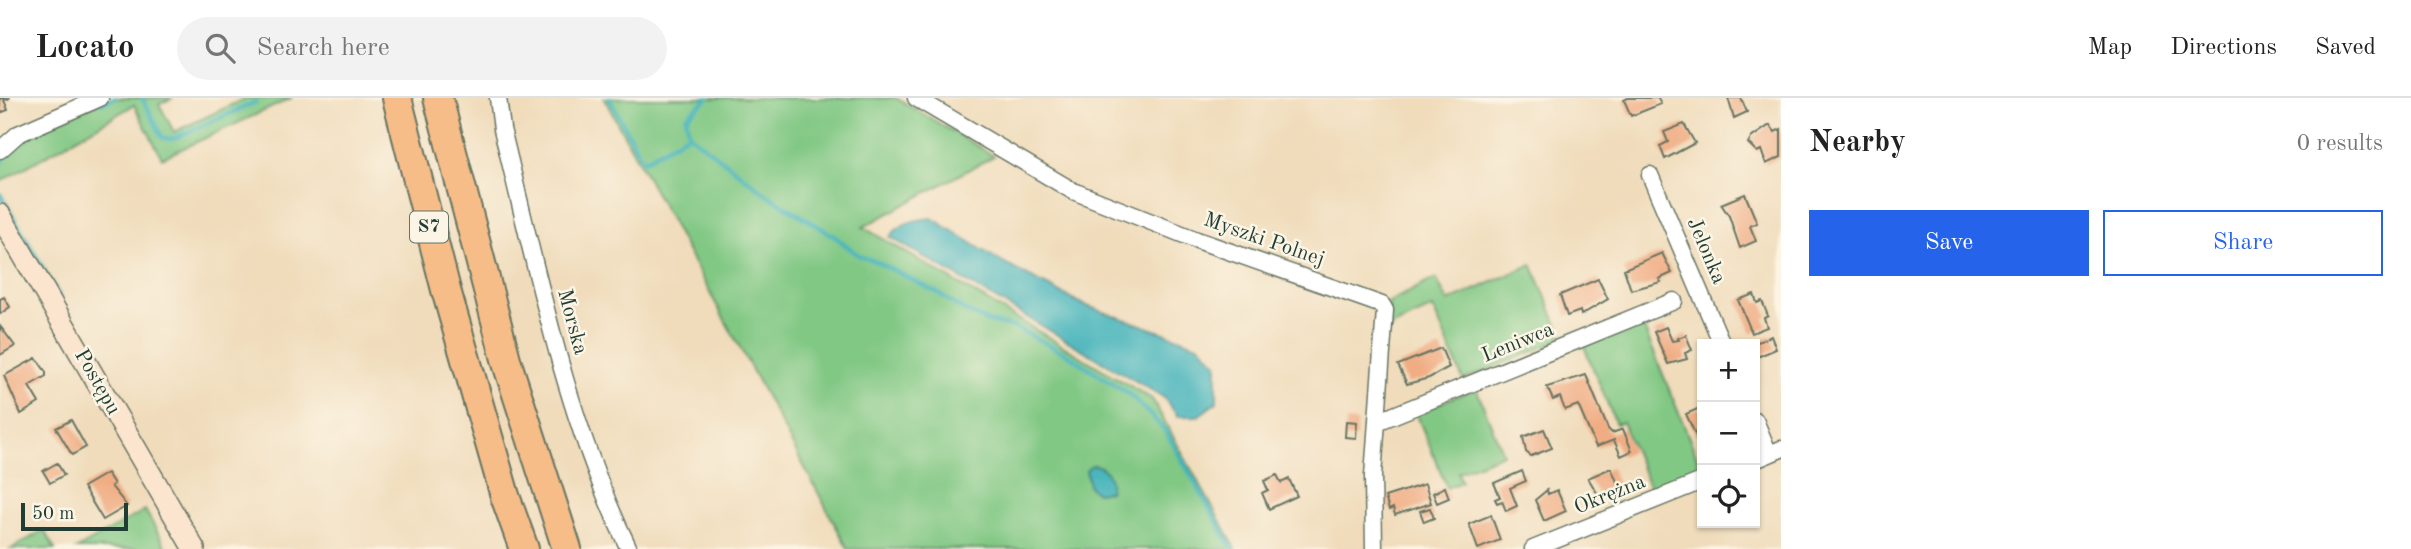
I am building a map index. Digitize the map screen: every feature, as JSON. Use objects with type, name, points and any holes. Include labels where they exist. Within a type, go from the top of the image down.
[{"type":"highway","name":"S7","points":[[397,98],[464,355],[505,496],[524,549]]},
{"type":"highway","name":"S7","points":[[438,98],[504,352],[567,549]]},
{"type":"street","points":[[0,150],[18,134],[100,98]]},
{"type":"street","name":"Morska","points":[[498,98],[508,153],[576,419],[598,480],[629,549]]},
{"type":"street","name":"Myszki Polnej","points":[[916,98],[1073,191],[1197,240],[1379,302],[1385,310],[1373,476],[1374,549]]},
{"type":"street","name":"Jelonka","points":[[1650,175],[1720,339]]},
{"type":"street","name":"Postępu","points":[[0,215],[194,549]]},
{"type":"street","name":"Leniwca","points":[[1377,422],[1675,302]]},
{"type":"street","points":[[1760,433],[1768,454]]},
{"type":"street","name":"Okrężna","points":[[1534,549],[1697,483]]},
{"type":"green space","points":[[109,98],[173,98],[159,104],[174,132],[246,98],[292,98],[162,158],[134,105],[0,182],[0,157],[22,136]]},
{"type":"green space","points":[[604,98],[896,98],[994,156],[863,227],[1152,399],[1236,549],[848,549]]},
{"type":"green space","points":[[1532,264],[1563,339],[1463,380],[1433,308],[1393,326],[1387,334],[1389,302],[1436,278],[1448,302]]},
{"type":"green space","points":[[1641,321],[1697,457],[1697,469],[1650,488],[1622,422],[1616,424],[1583,344]]},
{"type":"green space","points":[[1476,388],[1503,454],[1458,472],[1461,482],[1447,488],[1416,413]]},
{"type":"green space","points":[[145,510],[167,549],[77,549]]},
{"type":"green space","points":[[44,530],[55,549],[11,549]]},
{"type":"water","points":[[932,218],[1003,263],[1084,305],[1199,345],[1217,363],[1217,402],[1198,416],[1178,416],[1163,397],[890,237],[908,223]]},
{"type":"water","points":[[1092,465],[1105,470],[1110,482],[1109,491],[1097,493],[1089,486],[1086,470]]},
{"type":"building","points":[[0,98],[10,98],[4,100],[8,110],[0,113]]},
{"type":"building","points":[[1658,98],[1661,104],[1631,116],[1624,100]]},
{"type":"building","points":[[1728,98],[1741,98],[1747,112],[1734,118]]},
{"type":"building","points":[[1684,124],[1695,143],[1665,159],[1660,146],[1668,142],[1664,132]]},
{"type":"building","points":[[1770,125],[1775,132],[1781,129],[1781,157],[1766,164],[1761,150],[1757,152],[1748,143]]},
{"type":"building","points":[[1745,194],[1757,223],[1750,226],[1756,241],[1740,248],[1729,216],[1721,204]]},
{"type":"building","points":[[1662,253],[1672,273],[1659,279],[1661,282],[1631,290],[1624,269]]},
{"type":"building","points":[[1598,279],[1608,299],[1581,315],[1580,311],[1567,316],[1560,295]]},
{"type":"building","points":[[1754,294],[1757,303],[1762,301],[1768,316],[1764,318],[1767,327],[1752,333],[1738,300]]},
{"type":"building","points":[[4,297],[10,307],[0,314],[0,299]]},
{"type":"building","points":[[0,326],[15,346],[0,355]]},
{"type":"building","points":[[1666,327],[1672,341],[1686,335],[1692,350],[1685,353],[1687,359],[1668,364],[1654,332]]},
{"type":"building","points":[[1771,336],[1776,349],[1760,356],[1760,341]]},
{"type":"building","points":[[1441,348],[1449,367],[1429,378],[1407,384],[1398,365]]},
{"type":"building","points":[[36,358],[46,372],[46,376],[29,386],[39,403],[21,414],[4,376]]},
{"type":"building","points":[[1586,375],[1608,429],[1612,433],[1623,429],[1632,451],[1621,456],[1614,440],[1596,447],[1578,405],[1565,410],[1560,397],[1553,400],[1547,387]]},
{"type":"building","points":[[1697,409],[1696,436],[1686,414]]},
{"type":"building","points":[[71,420],[86,447],[72,455],[56,428]]},
{"type":"building","points":[[1346,421],[1357,422],[1356,438],[1345,437]]},
{"type":"building","points":[[1544,429],[1552,448],[1531,456],[1526,452],[1523,437]]},
{"type":"building","points":[[57,463],[64,475],[50,483],[43,471]]},
{"type":"building","points":[[1611,468],[1620,488],[1599,496],[1588,478]]},
{"type":"building","points":[[1522,471],[1526,481],[1510,488],[1517,506],[1506,511],[1502,501],[1497,503],[1495,499],[1500,497],[1494,483]]},
{"type":"building","points":[[107,473],[114,484],[111,486],[127,506],[103,520],[83,487]]},
{"type":"building","points":[[1277,475],[1281,483],[1289,479],[1297,496],[1269,509],[1262,493],[1268,490],[1264,481]]},
{"type":"building","points":[[1425,484],[1431,503],[1395,515],[1393,508],[1389,510],[1385,497]]},
{"type":"building","points":[[1445,487],[1449,498],[1437,503],[1433,493]]},
{"type":"building","points":[[1547,490],[1548,494],[1557,490],[1566,511],[1544,521],[1535,500]]},
{"type":"building","points":[[1430,508],[1434,518],[1424,522],[1420,511]]},
{"type":"building","points":[[1491,515],[1500,540],[1478,549],[1469,524]]},
{"type":"waterway","points":[[102,103],[114,98]]},
{"type":"waterway","points":[[142,98],[163,138],[172,139],[256,102]]},
{"type":"waterway","points":[[609,98],[643,161],[689,134]]},
{"type":"waterway","points":[[708,98],[686,117],[689,134],[766,194],[834,236],[860,256],[936,292],[988,322],[1014,327],[1067,354],[1129,394],[1165,430],[1233,549]]},
{"type":"waterway","points":[[0,163],[13,148]]},
{"type":"waterway","points":[[0,194],[59,296]]}]
